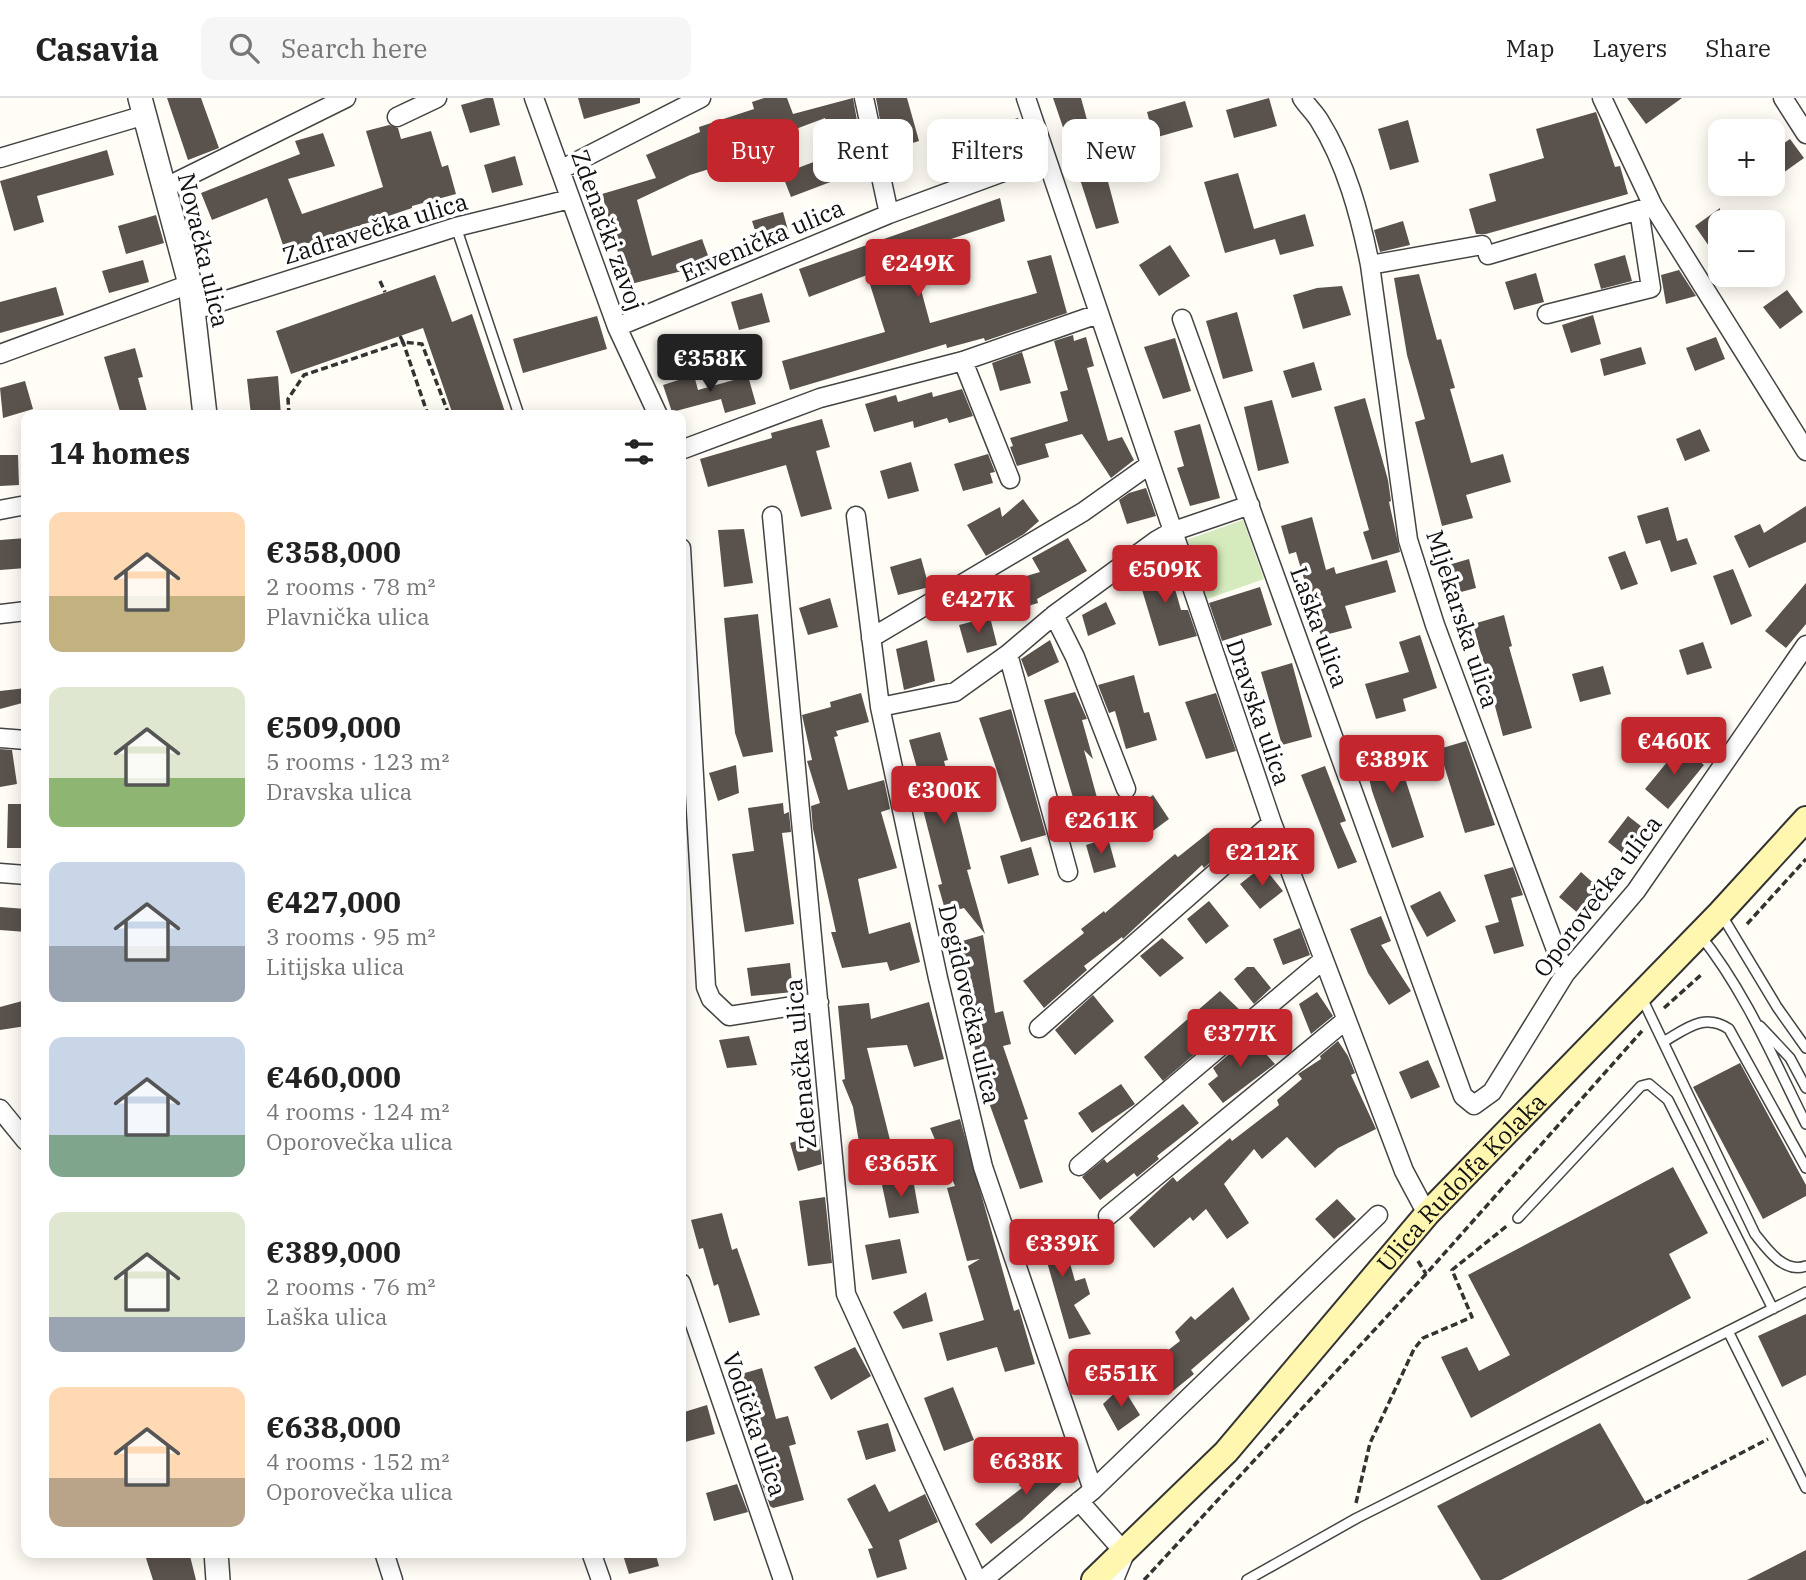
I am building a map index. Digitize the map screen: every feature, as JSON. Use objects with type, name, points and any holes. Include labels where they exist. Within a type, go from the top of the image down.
[{"type":"main road","name":"Ulica Rudolfa Kolaka","points":[[1094,1580],[1125,1553],[1226,1451],[1427,1214],[1720,913],[1806,819]]},
{"type":"street","points":[[164,188],[346,98]]},
{"type":"street","points":[[397,117],[438,98]]},
{"type":"street","name":"Zdenački zavoj","points":[[534,98],[617,327],[656,410]]},
{"type":"street","points":[[560,170],[701,98]]},
{"type":"street","points":[[864,98],[889,214]]},
{"type":"street","name":"Dravska ulica","points":[[1026,98],[1032,119]]},
{"type":"street","points":[[1602,98],[1646,208],[1806,452]]},
{"type":"street","points":[[1783,98],[1806,134]]},
{"type":"street","name":"Mljekarska ulica","points":[[1301,99],[1318,118],[1337,155],[1361,221],[1370,265],[1408,540],[1435,625],[1565,974]]},
{"type":"street","points":[[0,158],[144,103]]},
{"type":"street","name":"Novačka ulica","points":[[144,103],[190,284],[205,410]]},
{"type":"street","name":"Dravska ulica","points":[[1048,169],[1272,823],[1404,1171],[1427,1214]]},
{"type":"street","name":"Ervenička ulica","points":[[617,327],[889,214],[976,182]]},
{"type":"street","name":"Zadravečka ulica","points":[[195,310],[456,227],[570,199]]},
{"type":"street","points":[[1370,265],[1485,250],[1646,208]]},
{"type":"street","points":[[1547,314],[1651,288],[1646,208]]},
{"type":"street","points":[[0,354],[190,284]]},
{"type":"street","points":[[686,448],[820,398],[963,361],[1098,314]]},
{"type":"street","name":"Laška ulica","points":[[1182,319],[1458,1085],[1463,1096],[1474,1105]]},
{"type":"street","points":[[963,361],[1010,479]]},
{"type":"street","points":[[871,638],[1083,512],[1149,465]]},
{"type":"street","points":[[880,707],[955,692],[1009,654],[1054,615],[1171,532],[1250,505]]},
{"type":"street","points":[[0,510],[21,506]]},
{"type":"street","name":"Zdenačka ulica","points":[[772,516],[845,1294],[977,1580]]},
{"type":"street","name":"Degidovečka ulica","points":[[856,516],[880,707],[938,978],[983,1167],[1086,1495]]},
{"type":"street","points":[[0,614],[21,612]]},
{"type":"street","points":[[1054,615],[1076,657],[1126,789]]},
{"type":"street","points":[[686,636],[706,987],[711,999],[729,1016],[819,1002]]},
{"type":"street","name":"Oporovečka ulica","points":[[1474,1105],[1492,1091],[1565,974],[1636,891],[1806,645]]},
{"type":"street","points":[[1009,654],[1068,872]]},
{"type":"street","points":[[0,738],[21,740]]},
{"type":"street","points":[[1040,1028],[1272,823]]},
{"type":"street","points":[[0,873],[21,875]]},
{"type":"street","points":[[1079,1166],[1323,960]]},
{"type":"street","points":[[1108,1216],[1346,1020]]},
{"type":"street","points":[[0,1109],[21,1135]]},
{"type":"street","points":[[983,1580],[1086,1495],[1378,1215]]},
{"type":"street","name":"Vodička ulica","points":[[686,1298],[783,1580]]},
{"type":"street","points":[[1086,1495],[1125,1553]]},
{"type":"street","name":"Ulica Rudolfa Kolaka","points":[[1114,1580],[1125,1553]]},
{"type":"street","points":[[216,1558],[218,1580]]},
{"type":"street","points":[[386,1558],[393,1580]]},
{"type":"street","points":[[593,1558],[601,1580]]},
{"type":"lane","points":[[456,227],[517,410]]},
{"type":"lane","points":[[1720,913],[1777,1007],[1802,1036],[1806,1048]]},
{"type":"lane","points":[[1699,934],[1718,957],[1752,1017],[1806,1124]]},
{"type":"lane","points":[[1640,994],[1755,1234],[1770,1254],[1784,1265],[1800,1268],[1806,1266]]},
{"type":"lane","points":[[1752,1017],[1790,1058],[1806,1088]]},
{"type":"lane","points":[[1664,1042],[1698,1022],[1720,1023],[1730,1029],[1806,1168]]},
{"type":"lane","points":[[1518,1218],[1641,1086],[1649,1084],[1668,1100],[1773,1309]]},
{"type":"lane","points":[[1247,1580],[1357,1518],[1806,1292]]},
{"type":"lane","points":[[1728,1331],[1806,1488]]},
{"type":"path","points":[[380,281],[385,292]]},
{"type":"path","points":[[400,335],[426,410]]},
{"type":"path","points":[[289,410],[288,399],[304,375],[402,342],[422,344],[447,410]]},
{"type":"path","points":[[1747,924],[1806,859]]},
{"type":"path","points":[[1144,1580],[1426,1274],[1653,1019],[1702,975]]},
{"type":"path","points":[[1357,1518],[1356,1496],[1370,1443],[1414,1349],[1423,1338],[1472,1317],[1452,1270],[1479,1246],[1518,1218]]},
{"type":"path","points":[[1412,1251],[1426,1274]]},
{"type":"path","points":[[1646,1503],[1779,1433]]},
{"type":"green space","points":[[1243,520],[1264,579],[1207,599],[1186,540]]},
{"type":"building","points":[[167,98],[201,98],[219,148],[188,160]]},
{"type":"building","points":[[493,98],[500,125],[470,133],[461,105]]},
{"type":"building","points":[[578,98],[640,98],[640,103],[584,119]]},
{"type":"building","points":[[764,98],[787,98],[793,114],[853,98],[857,119],[813,119],[813,123],[799,128],[799,119],[723,119],[754,109],[752,102]]},
{"type":"building","points":[[876,98],[907,98],[913,119],[880,119]]},
{"type":"building","points":[[1053,98],[1081,98],[1087,119],[1062,119],[1062,124]]},
{"type":"building","points":[[1269,98],[1277,126],[1234,138],[1226,110]]},
{"type":"building","points":[[1627,98],[1682,98],[1646,124]]},
{"type":"building","points":[[1185,101],[1193,127],[1160,136],[1160,119],[1149,119],[1147,112]]},
{"type":"building","points":[[1596,112],[1615,167],[1620,166],[1628,194],[1486,234],[1476,234],[1469,209],[1496,201],[1489,174],[1544,158],[1536,129]]},
{"type":"building","points":[[913,120],[919,141],[913,143]]},
{"type":"building","points":[[1408,120],[1419,162],[1390,170],[1378,129]]},
{"type":"building","points":[[707,124],[707,170],[637,200],[652,256],[702,239],[713,269],[685,279],[682,271],[627,285],[602,194],[656,178],[646,155],[700,132],[699,127]]},
{"type":"building","points":[[389,125],[398,128],[401,139],[431,131],[442,167],[448,165],[456,194],[412,206],[285,251],[267,198],[212,220],[201,193],[300,154],[295,141],[323,133],[335,166],[288,179],[302,214],[383,187],[366,131]]},
{"type":"building","points":[[1790,139],[1804,158],[1785,171],[1785,143]]},
{"type":"building","points":[[107,150],[114,175],[37,196],[44,222],[14,231],[0,181]]},
{"type":"building","points":[[515,156],[523,185],[492,193],[484,165]]},
{"type":"building","points":[[813,162],[813,182],[830,182],[791,197],[785,182],[799,182],[799,168]]},
{"type":"building","points":[[1238,173],[1254,229],[1305,214],[1314,246],[1280,255],[1275,239],[1225,253],[1204,182]]},
{"type":"building","points":[[1081,182],[1108,182],[1119,223],[1096,229]]},
{"type":"building","points":[[1000,198],[1005,221],[951,239],[955,254],[914,264],[930,323],[1037,293],[1027,261],[1051,255],[1067,313],[985,341],[984,338],[947,348],[946,344],[790,390],[782,361],[885,332],[867,275],[809,297],[799,269]]},
{"type":"building","points":[[783,212],[791,241],[761,249],[752,221]]},
{"type":"building","points":[[156,215],[164,243],[126,254],[118,226]]},
{"type":"building","points":[[1708,217],[1708,245],[1695,226]]},
{"type":"building","points":[[1403,221],[1410,245],[1380,252],[1374,230]]},
{"type":"building","points":[[1170,245],[1190,276],[1159,296],[1139,265]]},
{"type":"building","points":[[1625,255],[1632,281],[1601,289],[1594,264]]},
{"type":"building","points":[[143,260],[149,282],[109,293],[102,271]]},
{"type":"building","points":[[1679,270],[1696,296],[1666,304],[1661,275]]},
{"type":"building","points":[[1536,273],[1544,302],[1514,310],[1505,282]]},
{"type":"building","points":[[1419,274],[1437,340],[1441,339],[1455,388],[1450,389],[1471,463],[1503,454],[1511,482],[1466,495],[1473,518],[1442,526],[1415,422],[1425,419],[1407,355],[1394,278]]},
{"type":"building","points":[[435,275],[452,322],[472,314],[504,410],[451,410],[423,328],[291,374],[276,331]]},
{"type":"building","points":[[1342,286],[1351,315],[1303,329],[1293,295],[1317,288]]},
{"type":"building","points":[[56,287],[64,315],[0,333],[0,302]]},
{"type":"building","points":[[1787,290],[1803,312],[1780,329],[1763,307]]},
{"type":"building","points":[[762,293],[770,322],[739,330],[731,302]]},
{"type":"building","points":[[1237,312],[1253,371],[1223,379],[1206,321]]},
{"type":"building","points":[[1593,315],[1601,344],[1571,353],[1562,325]]},
{"type":"building","points":[[597,316],[607,349],[523,373],[513,339]]},
{"type":"building","points":[[1073,335],[1074,341],[1086,337],[1094,366],[1087,368],[1108,441],[1122,437],[1134,460],[1111,478],[1082,434],[1045,444],[1049,457],[1017,466],[1010,447],[1013,446],[1010,438],[1068,421],[1060,392],[1068,390],[1054,341]]},
{"type":"building","points":[[1716,337],[1725,359],[1695,371],[1686,348]]},
{"type":"building","points":[[1175,338],[1191,391],[1163,399],[1144,347]]},
{"type":"building","points":[[1641,347],[1646,364],[1604,376],[1600,359]]},
{"type":"building","points":[[135,348],[143,377],[138,378],[147,410],[120,410],[104,357]]},
{"type":"building","points":[[1022,352],[1031,383],[1000,391],[992,363]]},
{"type":"building","points":[[1314,362],[1322,390],[1292,398],[1283,371]]},
{"type":"building","points":[[694,375],[698,390],[748,376],[756,404],[725,413],[721,399],[671,410],[663,385]]},
{"type":"building","points":[[278,376],[281,410],[250,410],[247,379]]},
{"type":"building","points":[[25,381],[33,409],[21,410],[21,413],[3,418],[0,388]]},
{"type":"building","points":[[962,389],[973,416],[949,423],[947,418],[914,428],[913,421],[874,432],[865,404],[896,395],[898,402],[932,392],[933,397]]},
{"type":"building","points":[[1365,398],[1388,480],[1389,502],[1400,552],[1372,560],[1363,532],[1369,530],[1334,407]]},
{"type":"building","points":[[1272,400],[1289,463],[1258,471],[1244,407]]},
{"type":"building","points":[[822,419],[830,447],[816,451],[832,509],[801,517],[786,465],[708,487],[700,459],[772,438],[771,433]]},
{"type":"building","points":[[1200,424],[1220,498],[1190,506],[1177,468],[1184,466],[1174,431]]},
{"type":"building","points":[[1700,429],[1710,451],[1685,461],[1676,439]]},
{"type":"building","points":[[988,454],[995,472],[990,473],[993,483],[963,491],[954,464]]},
{"type":"building","points":[[0,455],[18,455],[19,485],[0,486]]},
{"type":"building","points":[[911,462],[919,491],[888,499],[880,471]]},
{"type":"building","points":[[1146,488],[1156,516],[1127,524],[1119,500],[1129,493]]},
{"type":"building","points":[[1023,499],[1039,521],[1024,534],[986,556],[967,525],[1000,507],[1002,517]]},
{"type":"building","points":[[1806,506],[1806,542],[1749,568],[1734,536],[1760,524],[1764,533]]},
{"type":"building","points":[[1668,507],[1677,541],[1687,538],[1697,564],[1671,572],[1660,540],[1646,544],[1637,516]]},
{"type":"building","points":[[1312,517],[1326,570],[1334,567],[1336,574],[1387,560],[1396,592],[1345,606],[1352,628],[1321,636],[1296,552],[1289,554],[1281,526]]},
{"type":"building","points":[[744,529],[753,583],[724,587],[718,530]]},
{"type":"building","points":[[21,538],[21,568],[0,570],[0,540]]},
{"type":"building","points":[[1068,538],[1087,571],[1037,599],[1038,603],[1008,612],[999,584],[1040,572],[1032,558]]},
{"type":"building","points":[[1625,551],[1638,584],[1621,590],[1608,557]]},
{"type":"building","points":[[921,558],[929,587],[898,595],[890,567]]},
{"type":"building","points":[[1469,559],[1476,588],[1446,596],[1438,568]]},
{"type":"building","points":[[1167,561],[1181,610],[1188,610],[1197,636],[1159,646],[1136,570]]},
{"type":"building","points":[[1733,569],[1752,616],[1731,625],[1713,576]]},
{"type":"building","points":[[1806,583],[1806,624],[1786,648],[1765,631]]},
{"type":"building","points":[[1260,587],[1272,625],[1222,641],[1209,603]]},
{"type":"building","points":[[830,598],[838,627],[808,635],[799,608]]},
{"type":"building","points":[[1106,602],[1116,624],[1088,636],[1082,615]]},
{"type":"building","points":[[758,614],[773,752],[743,757],[735,733],[724,618]]},
{"type":"building","points":[[1504,615],[1512,646],[1509,647],[1532,728],[1503,736],[1473,624]]},
{"type":"building","points":[[990,617],[997,645],[967,653],[959,625]]},
{"type":"building","points":[[1420,635],[1437,688],[1403,699],[1406,711],[1376,719],[1365,684],[1409,672],[1399,642]]},
{"type":"building","points":[[927,640],[935,681],[904,690],[896,649]]},
{"type":"building","points":[[1050,640],[1059,662],[1028,677],[1021,659]]},
{"type":"building","points":[[1703,642],[1712,668],[1687,675],[1679,650]]},
{"type":"building","points":[[1292,663],[1312,737],[1282,745],[1261,672]]},
{"type":"building","points":[[1603,666],[1611,694],[1580,702],[1572,674]]},
{"type":"building","points":[[1134,675],[1144,713],[1149,712],[1157,740],[1126,749],[1115,711],[1109,713],[1098,685]]},
{"type":"building","points":[[21,689],[21,703],[0,709],[0,691]]},
{"type":"building","points":[[1075,692],[1087,719],[1082,720],[1093,759],[1084,750],[1099,805],[1077,811],[1044,700]]},
{"type":"building","points":[[861,693],[869,722],[836,731],[838,736],[834,737],[848,790],[884,780],[890,809],[881,812],[897,868],[858,879],[869,934],[910,922],[920,962],[890,971],[887,962],[842,968],[831,932],[836,932],[813,829],[811,806],[820,803],[807,761],[812,760],[802,715],[831,707],[830,702]]},
{"type":"building","points":[[1216,693],[1236,751],[1206,759],[1185,702]]},
{"type":"building","points":[[1011,709],[1046,835],[1021,842],[979,718]]},
{"type":"building","points":[[940,732],[948,760],[944,761],[971,869],[967,870],[985,934],[964,908],[946,913],[938,885],[942,884],[918,790],[923,789],[909,740]]},
{"type":"building","points":[[1393,741],[1424,837],[1392,848],[1372,791],[1363,752]]},
{"type":"building","points":[[1466,741],[1495,825],[1465,833],[1439,749]]},
{"type":"building","points":[[1681,745],[1704,765],[1668,809],[1645,789]]},
{"type":"building","points":[[0,749],[12,750],[17,784],[0,787]]},
{"type":"building","points":[[736,765],[739,793],[718,801],[709,773]]},
{"type":"building","points":[[1325,766],[1346,821],[1340,823],[1357,862],[1338,869],[1301,775]]},
{"type":"building","points":[[1153,795],[1169,819],[1150,833],[1144,833],[1132,817],[1132,810]]},
{"type":"building","points":[[783,803],[784,814],[789,812],[791,832],[782,833],[794,924],[745,932],[732,854],[754,851],[748,808]]},
{"type":"building","points":[[8,804],[21,804],[21,848],[7,848]]},
{"type":"building","points":[[1628,816],[1655,837],[1635,863],[1608,842]]},
{"type":"building","points":[[1212,830],[1226,848],[1204,868],[1202,865],[1123,939],[1122,937],[1084,966],[1087,970],[1044,1008],[1023,981],[1084,933],[1081,929],[1104,911],[1105,913],[1175,854],[1178,857]]},
{"type":"building","points":[[1108,838],[1116,867],[1094,873],[1086,845]]},
{"type":"building","points":[[1031,847],[1039,875],[1008,884],[1000,856]]},
{"type":"building","points":[[1263,866],[1283,891],[1260,909],[1240,884]]},
{"type":"building","points":[[1513,867],[1523,895],[1511,898],[1524,946],[1494,954],[1485,926],[1499,922],[1484,875]]},
{"type":"building","points":[[1581,872],[1608,896],[1586,920],[1559,897]]},
{"type":"building","points":[[1440,891],[1456,921],[1427,937],[1410,906]]},
{"type":"building","points":[[1209,901],[1229,926],[1206,944],[1187,919]]},
{"type":"building","points":[[0,907],[21,909],[21,932],[0,930]]},
{"type":"building","points":[[1381,916],[1391,941],[1381,945],[1411,991],[1389,1005],[1368,973],[1350,929]]},
{"type":"building","points":[[1300,928],[1310,955],[1283,965],[1273,939]]},
{"type":"building","points":[[983,935],[995,1013],[1003,1011],[1011,1044],[1003,1046],[1028,1119],[1024,1120],[1043,1182],[1020,1189],[978,1072],[981,1071],[962,1001],[952,944]]},
{"type":"building","points":[[1162,938],[1184,958],[1160,977],[1140,956]]},
{"type":"building","points":[[790,963],[793,992],[751,996],[747,968]]},
{"type":"building","points":[[1247,967],[1254,967],[1271,988],[1254,1004],[1234,979]]},
{"type":"building","points":[[1220,991],[1243,1013],[1163,1081],[1144,1057]]},
{"type":"building","points":[[1317,992],[1333,1016],[1311,1034],[1299,1004]]},
{"type":"building","points":[[1093,995],[1114,1021],[1075,1055],[1055,1030]]},
{"type":"building","points":[[21,1001],[21,1027],[0,1030],[0,1007]]},
{"type":"building","points":[[929,1002],[944,1059],[914,1067],[907,1045],[867,1048],[892,1148],[861,1154],[853,1107],[842,1080],[845,1079],[838,1006],[869,1003],[871,1019]]},
{"type":"building","points":[[749,1036],[757,1065],[727,1068],[719,1040]]},
{"type":"building","points":[[1250,1036],[1275,1064],[1223,1103],[1208,1084],[1218,1076],[1213,1068]]},
{"type":"building","points":[[1338,1041],[1348,1056],[1355,1073],[1351,1075],[1376,1129],[1338,1148],[1315,1168],[1287,1137],[1262,1159],[1254,1149],[1224,1184],[1249,1223],[1227,1239],[1206,1209],[1193,1221],[1190,1217],[1154,1248],[1129,1218],[1173,1177],[1177,1182],[1230,1138],[1232,1141],[1279,1105],[1277,1100],[1302,1079],[1298,1074],[1321,1059],[1320,1056]]},
{"type":"building","points":[[1428,1060],[1440,1087],[1411,1099],[1399,1072]]},
{"type":"building","points":[[1740,1063],[1806,1185],[1806,1196],[1763,1219],[1693,1087]]},
{"type":"building","points":[[1121,1084],[1135,1104],[1092,1133],[1078,1113]]},
{"type":"building","points":[[1183,1104],[1199,1123],[1157,1156],[1159,1159],[1137,1177],[1134,1173],[1100,1200],[1082,1177],[1104,1159],[1107,1163]]},
{"type":"building","points":[[960,1119],[1014,1311],[1019,1309],[1035,1364],[1005,1372],[997,1347],[947,1361],[939,1333],[984,1320],[968,1266],[980,1259],[967,1261],[947,1188],[955,1186],[930,1128]]},
{"type":"building","points":[[819,1134],[822,1164],[798,1171],[790,1143]]},
{"type":"building","points":[[1673,1167],[1708,1233],[1669,1254],[1691,1298],[1471,1418],[1441,1357],[1467,1347],[1479,1371],[1510,1355],[1468,1275]]},
{"type":"building","points":[[913,1179],[919,1213],[889,1218],[882,1185]]},
{"type":"building","points":[[825,1197],[832,1263],[808,1266],[799,1201]]},
{"type":"building","points":[[1337,1199],[1356,1219],[1334,1239],[1315,1219]]},
{"type":"building","points":[[722,1213],[732,1250],[737,1248],[760,1315],[729,1323],[718,1284],[714,1286],[703,1248],[699,1249],[691,1220]]},
{"type":"building","points":[[1060,1228],[1075,1281],[1085,1278],[1090,1294],[1074,1305],[1091,1334],[1069,1339],[1047,1262],[1038,1265],[1029,1237]]},
{"type":"building","points":[[900,1239],[907,1273],[872,1280],[865,1245]]},
{"type":"building","points":[[1233,1287],[1250,1319],[1191,1370],[1194,1374],[1168,1395],[1145,1368],[1180,1341],[1175,1332],[1191,1316],[1195,1320]]},
{"type":"building","points":[[926,1292],[933,1321],[903,1329],[893,1312]]},
{"type":"building","points":[[1806,1314],[1806,1375],[1782,1387],[1758,1336]]},
{"type":"building","points":[[855,1347],[871,1376],[831,1400],[814,1367]]},
{"type":"building","points":[[762,1368],[776,1419],[788,1416],[796,1444],[789,1446],[804,1500],[773,1508],[761,1481],[773,1478],[750,1402],[739,1405],[731,1377]]},
{"type":"building","points":[[1122,1386],[1140,1415],[1118,1431],[1103,1404]]},
{"type":"building","points":[[953,1387],[974,1440],[944,1451],[924,1398]]},
{"type":"building","points":[[707,1405],[715,1434],[686,1442],[686,1411]]},
{"type":"building","points":[[888,1423],[896,1451],[866,1460],[857,1431]]},
{"type":"building","points":[[1600,1423],[1646,1503],[1501,1580],[1481,1580],[1437,1506]]},
{"type":"building","points":[[1057,1450],[1075,1471],[1022,1520],[991,1544],[975,1524],[1022,1488],[1019,1485]]},
{"type":"building","points":[[737,1484],[748,1512],[714,1521],[706,1493]]},
{"type":"building","points":[[875,1484],[889,1512],[925,1494],[938,1522],[899,1540],[907,1569],[877,1578],[868,1549],[873,1548],[847,1499]]},
{"type":"building","points":[[1806,1550],[1806,1580],[1747,1580]]},
{"type":"building","points":[[146,1558],[190,1558],[196,1580],[153,1580]]},
{"type":"building","points":[[624,1558],[657,1558],[659,1566],[629,1574]]}]
